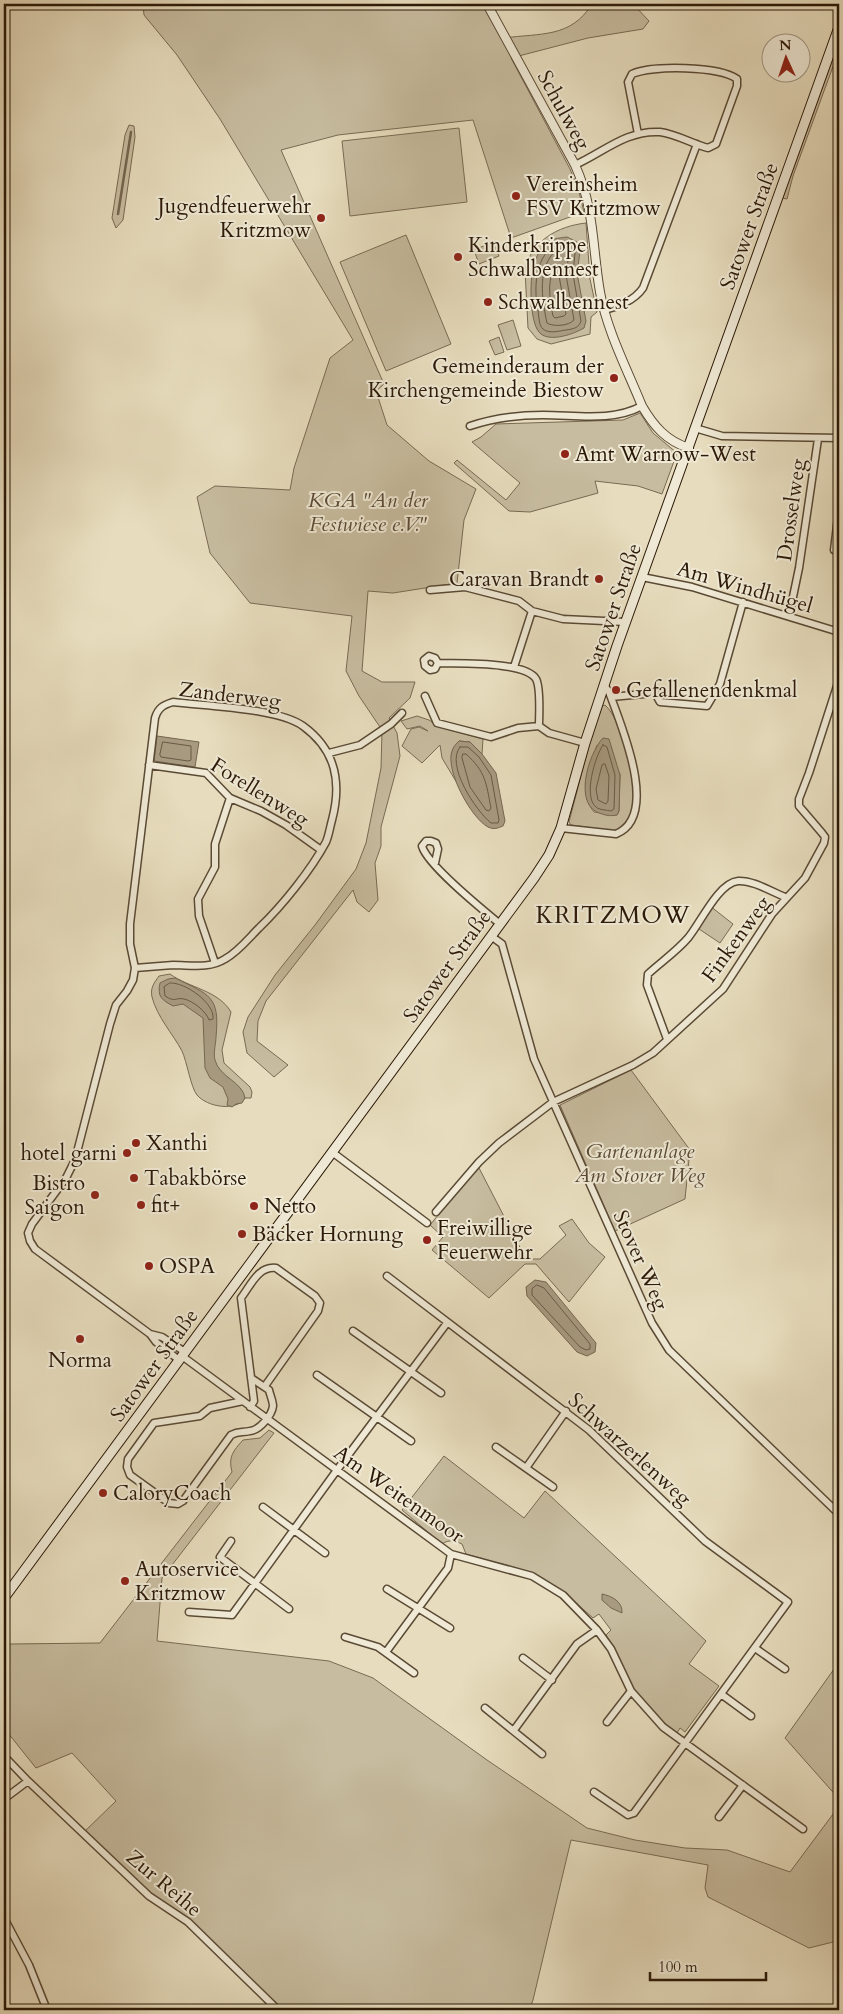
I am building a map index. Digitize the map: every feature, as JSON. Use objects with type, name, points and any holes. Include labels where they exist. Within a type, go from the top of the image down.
[{"type":"main road","name":"Satower Straße","points":[[4,1598],[549,855],[561,828],[585,743],[625,622],[839,27]]},
{"type":"street","name":"Schulweg","points":[[488,5],[575,166],[584,187],[592,215],[597,272],[604,310],[642,406],[650,420],[664,435],[689,448]]},
{"type":"street","points":[[575,166],[622,138],[638,134],[662,132],[708,148],[716,144],[737,86],[736,80],[732,76],[702,69],[667,68],[640,70],[632,74],[628,82],[638,134]]},
{"type":"street","points":[[604,310],[628,301],[638,295],[643,288],[697,144]]},
{"type":"street","points":[[470,426],[493,418],[542,415],[607,416],[624,414],[642,406]]},
{"type":"street","points":[[696,428],[722,436],[839,438]]},
{"type":"street","name":"Drosselweg","points":[[789,616],[799,568],[818,439]]},
{"type":"street","points":[[839,509],[834,550],[839,552]]},
{"type":"street","name":"Am Windhügel","points":[[642,577],[692,587],[839,632]]},
{"type":"street","points":[[430,590],[460,586],[474,588],[519,601],[532,611],[563,619],[625,622]]},
{"type":"street","points":[[611,697],[655,693],[660,702],[707,706],[720,684],[743,602]]},
{"type":"street","points":[[514,667],[532,611]]},
{"type":"street","points":[[438,664],[514,667],[527,672],[536,680],[539,693],[539,726]]},
{"type":"street","name":"Finkenweg","points":[[436,1212],[488,1152],[554,1102],[633,1065],[652,1053],[723,989],[772,914],[785,897],[805,878],[824,842],[825,837],[799,806],[799,799],[839,680]]},
{"type":"street","points":[[561,828],[616,834],[623,831],[630,824],[636,805],[636,779],[611,697],[604,685]]},
{"type":"street","points":[[425,696],[437,723],[491,736],[518,728],[539,726],[549,733],[585,743]]},
{"type":"street","name":"Zanderweg","points":[[135,968],[129,934],[154,718],[162,705],[173,702],[276,714],[302,725],[320,741],[328,754],[334,767],[338,790],[327,840],[321,850],[280,908],[225,960],[216,964]]},
{"type":"street","points":[[328,754],[360,745],[391,724],[402,713]]},
{"type":"street","name":"Forellenweg","points":[[149,765],[206,773],[230,798],[261,811],[286,825],[321,850]]},
{"type":"street","points":[[135,968],[174,965],[198,967],[216,964],[199,916],[198,898],[214,867],[215,844],[230,798]]},
{"type":"street","points":[[435,863],[500,924]]},
{"type":"street","name":"Finkenweg","points":[[667,1039],[647,985],[648,974],[688,939],[720,893],[732,884],[738,881],[752,884],[785,897]]},
{"type":"street","name":"Stover Weg","points":[[491,936],[502,944],[534,1059],[652,1324],[669,1350],[839,1514]]},
{"type":"street","name":"Am Weitenmoor","points":[[135,968],[127,991],[116,1005],[110,1024],[75,1160],[66,1178],[28,1232],[30,1241],[35,1249],[150,1334],[156,1342],[182,1356],[451,1554],[532,1576],[563,1595],[597,1630],[611,1649],[632,1691],[663,1727],[803,1829]]},
{"type":"street","points":[[332,1152],[427,1223]]},
{"type":"street","points":[[250,1407],[254,1401],[241,1298],[262,1269],[269,1267],[276,1268],[315,1296],[320,1304],[318,1311],[265,1386]]},
{"type":"street","name":"Schwarzerlenweg","points":[[387,1276],[590,1430],[705,1541],[788,1602],[755,1648]]},
{"type":"street","points":[[189,1612],[232,1615],[253,1583],[447,1323]]},
{"type":"street","points":[[353,1331],[441,1394]]},
{"type":"street","points":[[317,1375],[411,1442]]},
{"type":"street","points":[[243,1401],[210,1408],[200,1416],[154,1423],[128,1459],[127,1467],[130,1475],[169,1503],[178,1504],[183,1501],[232,1435],[238,1431],[249,1432],[256,1430],[266,1418],[273,1405],[269,1390],[251,1378]]},
{"type":"street","points":[[526,1468],[566,1411]]},
{"type":"street","points":[[496,1447],[552,1487]]},
{"type":"street","points":[[263,1507],[325,1553]]},
{"type":"street","points":[[231,1541],[220,1557],[289,1609]]},
{"type":"street","points":[[386,1652],[448,1568],[451,1554]]},
{"type":"street","points":[[386,1589],[450,1628]]},
{"type":"street","points":[[514,1730],[577,1644],[597,1630]]},
{"type":"street","points":[[345,1636],[378,1647],[414,1673]]},
{"type":"street","points":[[594,1792],[628,1815],[634,1813],[755,1648],[785,1669]]},
{"type":"street","points":[[523,1658],[552,1680]]},
{"type":"street","points":[[607,1722],[632,1691]]},
{"type":"street","points":[[721,1694],[751,1716]]},
{"type":"street","points":[[485,1708],[542,1754]]},
{"type":"street","name":"Zur Reihe","points":[[4,1756],[149,1896],[188,1922],[278,2010]]},
{"type":"street","points":[[4,1799],[28,1781]]},
{"type":"street","points":[[719,1817],[743,1785]]},
{"type":"street","points":[[4,1918],[28,1965],[47,2010]]},
{"type":"green space","name":"KGA \"An der Festwiese e.V.\"","points":[[143,4],[487,4],[504,38],[543,34],[565,28],[575,23],[584,15],[592,4],[633,4],[649,21],[643,29],[588,38],[511,58],[570,169],[578,188],[584,212],[511,238],[473,120],[338,135],[281,150],[384,384],[376,391],[387,425],[429,461],[476,489],[464,520],[457,583],[393,593],[368,591],[362,671],[382,682],[415,682],[410,698],[389,718],[397,733],[400,756],[381,827],[381,846],[375,863],[378,900],[369,912],[357,902],[353,890],[266,1001],[258,1021],[257,1041],[288,1065],[274,1077],[247,1053],[243,1032],[248,1017],[275,975],[356,869],[366,843],[381,768],[382,730],[359,696],[346,671],[352,616],[250,603],[210,553],[197,497],[215,486],[290,490],[294,468],[330,358],[353,340],[220,119],[177,55],[144,15]]},
{"type":"green space","points":[[839,37],[839,50],[793,176],[787,199],[782,198]]},
{"type":"green space","points":[[129,125],[134,126],[135,137],[123,220],[116,228],[112,218],[125,135]]},
{"type":"green space","points":[[459,128],[467,202],[350,216],[342,141]]},
{"type":"green space","points":[[586,223],[590,279],[597,312],[591,317],[590,334],[551,344],[537,339],[528,328],[525,270],[533,251],[547,237],[566,228]]},
{"type":"green space","points":[[406,235],[451,344],[386,371],[340,262]]},
{"type":"green space","points":[[493,242],[499,256],[479,264],[474,250]]},
{"type":"green space","points":[[513,320],[521,346],[507,350],[498,325]]},
{"type":"green space","points":[[499,337],[504,352],[495,355],[489,341]]},
{"type":"green space","points":[[640,413],[653,433],[677,453],[662,494],[638,486],[595,481],[598,493],[530,512],[509,511],[454,463],[457,460],[506,500],[520,483],[472,442],[496,424],[623,420]]},
{"type":"green space","points":[[605,705],[611,713],[623,739],[628,755],[633,787],[634,801],[632,811],[629,818],[615,831],[571,825],[569,822],[589,745],[602,706]],"holes":[[[597,745],[620,774],[619,811],[617,815],[594,812],[586,796],[586,779]]]},
{"type":"green space","points":[[417,716],[429,720],[439,727],[483,739],[482,754],[470,742],[459,741],[455,746],[452,766],[457,783],[442,758],[440,745],[422,763],[402,746],[411,729],[419,727],[428,731],[420,726],[407,729],[401,721]]},
{"type":"green space","points":[[710,906],[733,924],[720,943],[696,927]]},
{"type":"green space","points":[[170,974],[211,994],[219,999],[231,1012],[222,1050],[224,1063],[250,1087],[252,1092],[251,1098],[245,1098],[235,1105],[221,1106],[207,1102],[195,1092],[182,1051],[161,1018],[152,997],[152,988],[159,976]]},
{"type":"green space","name":"Gartenanlage Am Stover Weg","points":[[631,1070],[690,1150],[685,1199],[615,1231],[560,1105]]},
{"type":"green space","name":"Gartenanlage Am Stover Weg","points":[[478,1166],[526,1259],[540,1259],[566,1235],[559,1226],[572,1219],[589,1243],[605,1257],[569,1302],[536,1264],[525,1264],[489,1298],[432,1250],[443,1237],[430,1225]]},
{"type":"green space","points":[[269,1430],[274,1433],[162,1578],[157,1641],[329,1661],[373,1678],[487,1760],[587,1828],[635,1840],[685,1848],[727,1850],[790,1872],[839,1806],[839,1937],[833,1942],[809,1948],[708,1897],[705,1888],[708,1865],[571,1840],[529,2010],[283,2010],[184,1915],[152,1894],[84,1832],[116,1801],[72,1753],[36,1768],[4,1728],[4,1638],[10,1644],[100,1643],[232,1472],[231,1458],[236,1448],[243,1440],[260,1438]]},
{"type":"green space","points":[[444,1456],[524,1518],[545,1491],[706,1641],[689,1664],[719,1686],[685,1732],[680,1728],[677,1733],[653,1712],[636,1693],[606,1635],[611,1630],[599,1614],[593,1618],[565,1593],[533,1573],[466,1554],[462,1544],[457,1542],[450,1541],[442,1544],[402,1510]]},
{"type":"green space","points":[[839,1662],[839,1799],[785,1738]]},
{"type":"water","points":[[567,237],[577,242],[580,252],[577,273],[586,321],[584,328],[574,333],[556,337],[545,336],[537,330],[533,315],[531,281],[533,268],[539,252],[545,244],[554,239]]},
{"type":"water","points":[[157,736],[199,742],[195,767],[154,761]]},
{"type":"water","points":[[603,738],[609,739],[620,775],[619,811],[617,815],[611,816],[593,809],[587,801],[585,791],[588,767],[597,746]]},
{"type":"water","points":[[459,741],[470,742],[496,773],[505,821],[503,826],[492,828],[481,822],[461,793],[452,770],[451,759],[452,750]]},
{"type":"water","points":[[175,978],[204,993],[214,1005],[217,1023],[215,1060],[221,1071],[236,1083],[243,1092],[245,1098],[242,1103],[232,1107],[227,1105],[228,1099],[223,1087],[210,1078],[205,1068],[203,1018],[183,1004],[173,1006],[161,998],[159,992],[160,983]]},
{"type":"water","points":[[535,1280],[546,1282],[596,1343],[595,1352],[587,1356],[577,1352],[527,1296],[526,1287]]},
{"type":"water","points":[[602,1594],[616,1600],[621,1606],[622,1613],[611,1608],[602,1600]]},
{"type":"waterway","points":[[118,214],[131,132]]},
{"type":"place","name":"Vereinsheim FSV Kritzmow","points":[[516,196]]},
{"type":"place","name":"Jugendfeuerwehr Kritzmow","points":[[321,218]]},
{"type":"place","name":"Kinderkrippe Schwalbennest","points":[[458,257]]},
{"type":"place","name":"Schwalbennest","points":[[488,302]]},
{"type":"place","name":"Gemeinderaum der Kirchengemeinde Biestow","points":[[614,378]]},
{"type":"place","name":"Amt Warnow-West","points":[[565,454]]},
{"type":"place","name":"Caravan Brandt","points":[[599,579]]},
{"type":"place","name":"Gefallenendenkmal","points":[[616,690]]},
{"type":"place","name":"Xanthi","points":[[136,1143]]},
{"type":"place","name":"hotel garni","points":[[127,1153]]},
{"type":"place","name":"Tabakbörse","points":[[134,1178]]},
{"type":"place","name":"Bistro Saigon","points":[[95,1195]]},
{"type":"place","name":"fit+","points":[[141,1205]]},
{"type":"place","name":"Netto","points":[[254,1206]]},
{"type":"place","name":"Bäcker Hornung","points":[[242,1234]]},
{"type":"place","name":"Freiwillige Feuerwehr","points":[[427,1240]]},
{"type":"place","name":"OSPA","points":[[149,1266]]},
{"type":"place","name":"Norma","points":[[80,1339]]},
{"type":"place","name":"CaloryCoach","points":[[103,1493]]},
{"type":"place","name":"Autoservice Kritzmow","points":[[125,1581]]},
{"type":"district","name":"KRITZMOW","points":[[613,915]]}]
